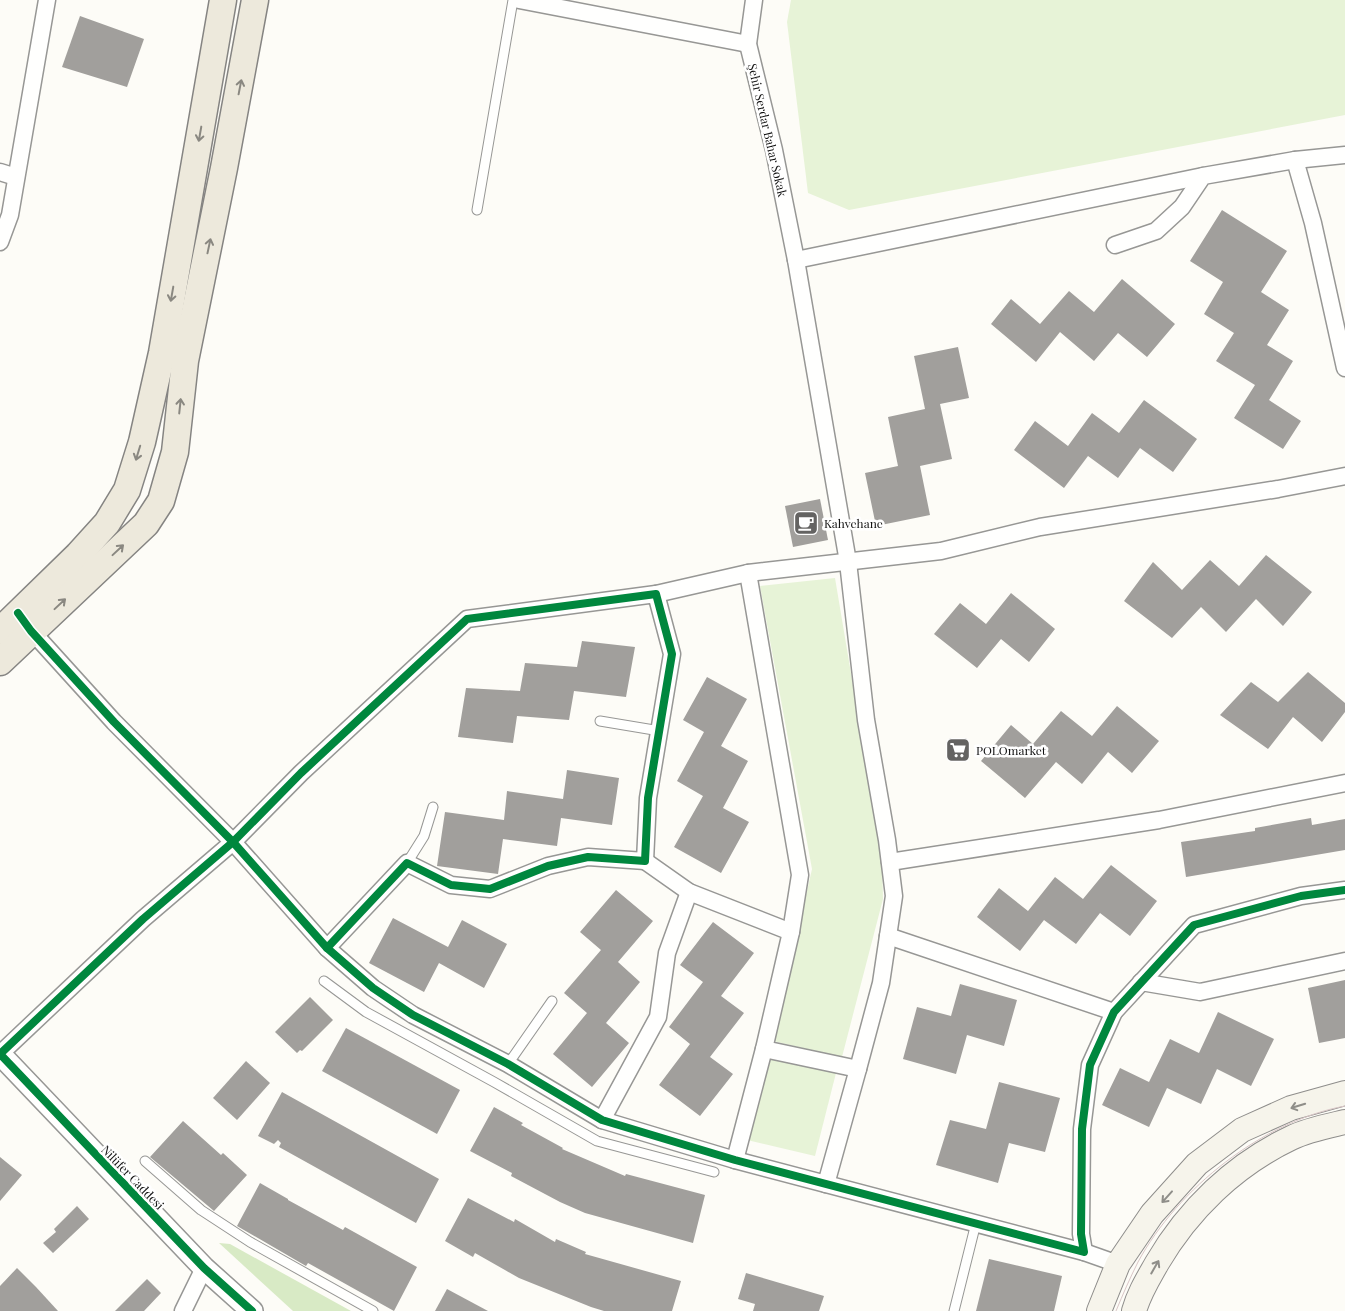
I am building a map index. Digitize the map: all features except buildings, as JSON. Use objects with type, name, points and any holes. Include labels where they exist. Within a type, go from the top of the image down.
[{"type":"main road","points":[[0,662],[16,625],[107,523],[127,490],[142,442],[162,353],[223,0]]},
{"type":"main road","points":[[16,625],[146,524],[161,501],[175,452],[185,361],[224,168],[255,0]]},
{"type":"main road","points":[[1099,1311],[1118,1264],[1152,1214],[1197,1164],[1242,1130],[1291,1108],[1345,1093]]},
{"type":"main road","points":[[1134,1311],[1140,1293],[1172,1238],[1202,1202],[1248,1162],[1292,1137],[1345,1122]]},
{"type":"street","points":[[0,242],[10,215],[47,0]]},
{"type":"street","points":[[520,0],[748,44]]},
{"type":"street","name":"Şehir Serdar Bahar Sokak","points":[[754,0],[748,44],[774,150],[796,260],[848,562],[866,720],[894,896],[881,984],[826,1184]]},
{"type":"street","points":[[796,260],[1203,176],[1295,160],[1345,155]]},
{"type":"street","points":[[1295,160],[1314,222],[1345,368]]},
{"type":"street","points":[[0,172],[16,177]]},
{"type":"street","points":[[1116,245],[1156,231],[1182,207],[1203,176]]},
{"type":"street","points":[[4,1065],[143,918],[233,842],[301,774],[467,619],[656,594],[748,573],[940,551],[1040,527],[1278,489],[1345,476]]},
{"type":"street","points":[[735,1160],[792,932],[800,875],[748,573]]},
{"type":"street","points":[[645,861],[648,798],[672,654],[656,594]]},
{"type":"street","points":[[16,625],[233,842],[327,948],[373,988],[413,1015],[508,1064],[602,1120],[735,1160],[1084,1252],[1118,1264]]},
{"type":"street","points":[[890,862],[1159,820],[1345,783]]},
{"type":"street","points":[[327,948],[406,863],[451,885],[490,889],[548,866],[588,857],[645,861],[689,892],[792,932]]},
{"type":"street","points":[[1084,1252],[1081,1234],[1082,1129],[1090,1065],[1114,1012],[1194,925],[1301,896],[1345,890]]},
{"type":"street","points":[[602,1120],[658,1017],[667,953],[689,892]]},
{"type":"street","points":[[888,936],[1114,1012]]},
{"type":"street","points":[[1141,982],[1200,992],[1345,961]]},
{"type":"street","points":[[764,1048],[858,1069]]},
{"type":"street","name":"Nilüfer Caddesi","points":[[4,1065],[204,1268],[252,1311]]},
{"type":"street","points":[[183,1311],[204,1268]]},
{"type":"lane","points":[[477,210],[513,0]]},
{"type":"lane","points":[[600,721],[660,731]]},
{"type":"lane","points":[[406,863],[424,836],[433,807]]},
{"type":"lane","points":[[324,981],[366,1012],[597,1141],[714,1172]]},
{"type":"lane","points":[[508,1064],[552,1001]]},
{"type":"lane","points":[[145,1160],[201,1210],[250,1242],[373,1311]]},
{"type":"lane","points":[[954,1311],[976,1223]]},
{"type":"green space","points":[[791,0],[1345,0],[1345,115],[849,210],[808,193],[787,22]]},
{"type":"green space","points":[[835,578],[882,858],[883,899],[842,1057],[773,1041],[812,869],[760,586]]},
{"type":"green space","points":[[767,1056],[836,1073],[815,1156],[747,1140]]},
{"type":"green space","points":[[219,1243],[230,1244],[351,1311],[293,1311]]},
{"type":"tram line","points":[[1116,1311],[1138,1262],[1155,1235],[1199,1184],[1254,1142],[1284,1126],[1314,1114],[1345,1106]]},
{"type":"cycle path","points":[[252,1311],[204,1268],[0,1054],[143,919],[233,842],[301,773],[467,619],[656,594],[672,654],[648,798],[645,861],[588,857],[548,866],[490,889],[451,885],[407,863],[327,948]]},
{"type":"cycle path","points":[[18,613],[31,631],[114,722],[233,842],[327,948],[373,988],[413,1015],[508,1064],[602,1120],[735,1160],[1084,1252],[1081,1234],[1082,1129],[1090,1065],[1114,1012],[1194,925],[1301,896],[1345,890]]},
{"type":"place","name":"Kahvehane","points":[[806,523]]},
{"type":"place","name":"POLOmarket","points":[[958,750]]}]
